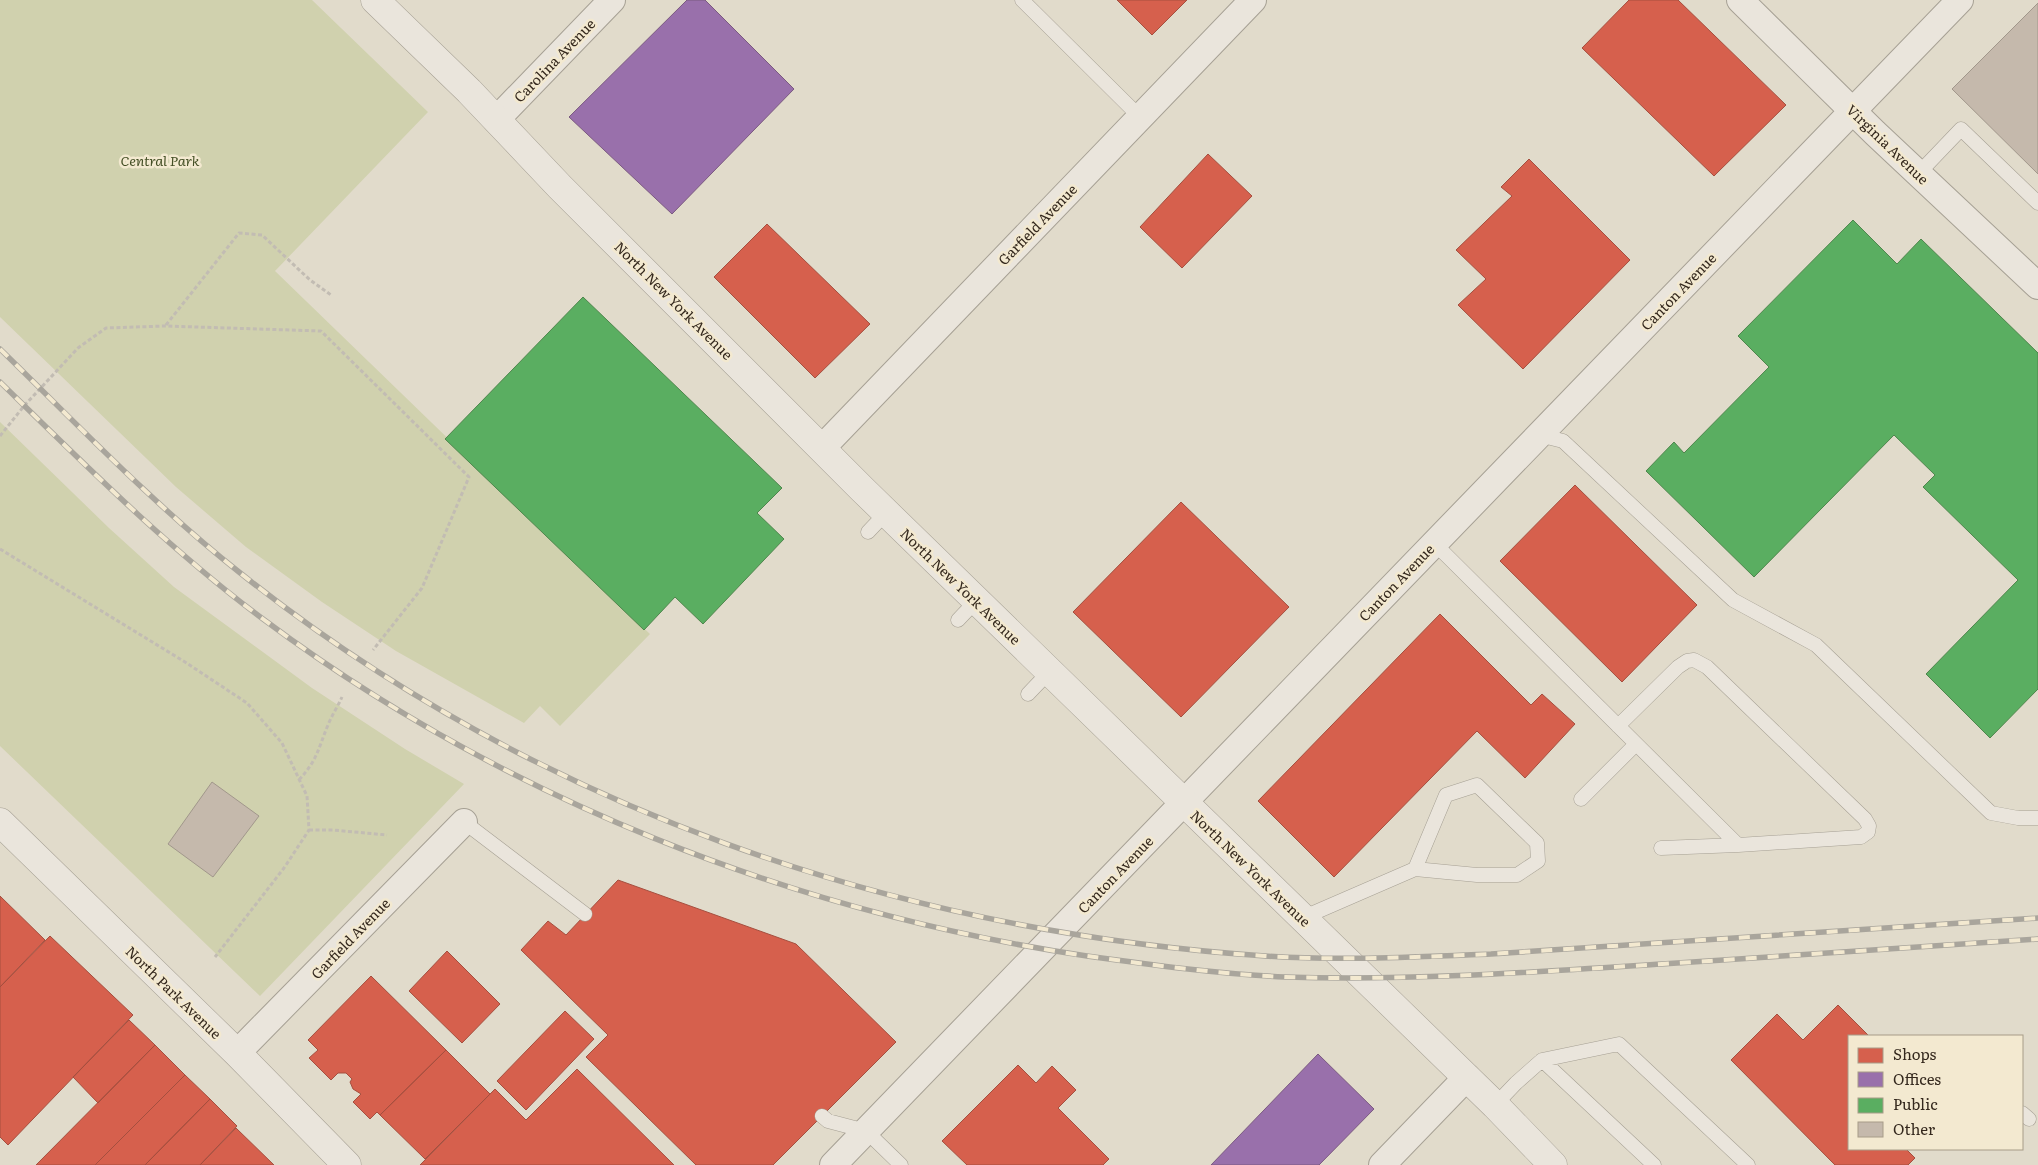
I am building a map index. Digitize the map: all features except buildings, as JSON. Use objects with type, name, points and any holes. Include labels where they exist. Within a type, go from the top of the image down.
[{"type":"street","name":"North New York Avenue","points":[[374,0],[822,448],[877,523],[967,610],[1049,672],[1495,1104],[1553,1165]]},
{"type":"street","name":"Carolina Avenue","points":[[496,120],[612,0]]},
{"type":"street","name":"Garfield Avenue","points":[[822,448],[1253,0]]},
{"type":"street","name":"Virginia Avenue","points":[[1740,0],[1852,111],[2038,286]]},
{"type":"street","name":"Canton Avenue","points":[[833,1165],[1960,0]]},
{"type":"street","name":"North Park Avenue","points":[[0,822],[237,1054],[347,1165]]},
{"type":"street","name":"Garfield Avenue","points":[[237,1054],[464,822]]},
{"type":"street","points":[[1382,1165],[1467,1077]]},
{"type":"lane","points":[[1022,0],[1140,117]]},
{"type":"lane","points":[[1918,174],[1961,129],[2038,203]]},
{"type":"lane","points":[[1539,435],[1563,441],[1733,600],[1816,645],[1991,813],[2018,818],[2038,818]]},
{"type":"lane","points":[[1434,543],[1738,845]]},
{"type":"lane","points":[[1618,726],[1678,667],[1687,661],[1694,660],[1707,667],[1865,819],[1869,826],[1868,832],[1861,837],[1661,848]]},
{"type":"lane","points":[[1028,694],[1049,672]]},
{"type":"lane","points":[[1581,799],[1636,744]]},
{"type":"lane","points":[[1302,918],[1415,869],[1477,875],[1518,875],[1538,861],[1537,843],[1477,784],[1446,795],[1415,869]]},
{"type":"lane","points":[[464,822],[585,914]]},
{"type":"lane","points":[[1495,1104],[1542,1060],[1619,1044],[1748,1165]]},
{"type":"lane","points":[[1542,1060],[1654,1165]]},
{"type":"lane","points":[[822,1116],[828,1121],[866,1131],[902,1165]]},
{"type":"path","points":[[165,326],[239,234],[262,234],[310,280],[331,295]]},
{"type":"path","points":[[0,436],[24,406],[78,348],[106,328],[165,326],[321,331],[469,477],[422,588],[373,650]]},
{"type":"path","points":[[0,548],[185,662],[247,703],[282,743],[307,796],[309,830],[284,868],[215,958]]},
{"type":"path","points":[[299,780],[312,766],[328,725],[342,697]]},
{"type":"path","points":[[309,830],[386,835]]},
{"type":"green space","name":"Central Park","points":[[0,0],[312,0],[428,112],[275,271],[650,634],[560,726],[540,706],[524,723],[396,651],[322,602],[246,547],[176,487],[0,317]]},
{"type":"green space","points":[[0,422],[109,528],[174,587],[312,688],[405,749],[464,784],[260,996],[0,746]]},
{"type":"railway","points":[[0,349],[146,492],[207,546],[239,572],[352,655],[471,727],[594,790],[722,842],[854,885],[989,918],[1126,942],[1265,956],[1322,958],[1491,954],[2038,918]]},
{"type":"railway","points":[[0,382],[128,505],[194,564],[263,619],[355,683],[451,741],[551,793],[654,838],[759,877],[867,910],[976,936],[1087,956],[1161,966],[1285,977],[1379,978],[1521,973],[2038,939]]}]
